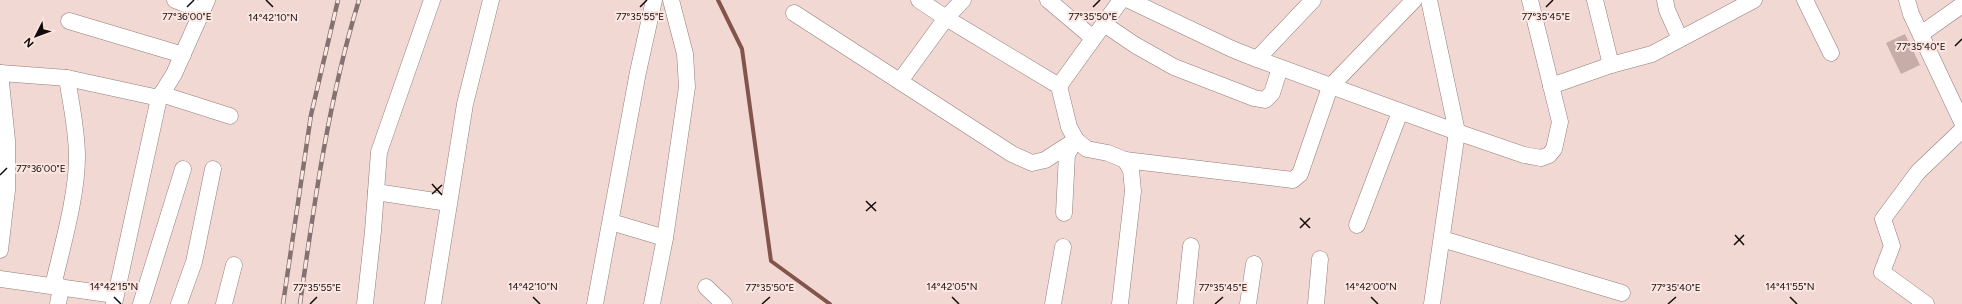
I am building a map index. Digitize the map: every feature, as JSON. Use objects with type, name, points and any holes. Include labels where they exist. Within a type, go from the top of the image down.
[{"type":"street","points":[[0,279],[57,286],[117,301],[160,96],[183,55],[205,6],[175,0]]},
{"type":"street","points":[[365,304],[379,152],[432,0]]},
{"type":"street","points":[[433,304],[465,104],[490,0]]},
{"type":"street","points":[[595,304],[638,72],[654,0]]},
{"type":"street","points":[[652,304],[665,238],[687,87],[685,54],[671,0]]},
{"type":"street","points":[[919,0],[946,18],[1059,86],[1069,128],[1076,140],[1087,149],[1108,153],[1125,160],[1293,180],[1300,174],[1330,87],[1414,0]]},
{"type":"street","points":[[900,81],[946,18],[963,0]]},
{"type":"street","points":[[1048,0],[1093,38]]},
{"type":"street","points":[[1059,86],[1121,0]]},
{"type":"street","points":[[1129,0],[1232,50],[1330,87],[1457,132],[1524,155],[1541,158],[1549,155],[1554,148],[1560,122],[1530,0]]},
{"type":"street","points":[[1429,0],[1457,132],[1432,304]]},
{"type":"street","points":[[1595,0],[1612,65]]},
{"type":"street","points":[[1665,0],[1667,10],[1680,39]]},
{"type":"street","points":[[1552,86],[1612,65],[1652,54],[1754,0]]},
{"type":"street","points":[[1805,0],[1831,53]]},
{"type":"street","points":[[1907,0],[1921,34],[1962,122]]},
{"type":"street","points":[[1257,59],[1311,1]]},
{"type":"street","points":[[1921,34],[1962,5]]},
{"type":"street","points":[[794,14],[1012,154],[1032,163],[1045,160],[1076,140]]},
{"type":"street","points":[[69,21],[183,55]]},
{"type":"street","points":[[1104,24],[1135,45],[1174,67],[1254,98],[1265,100],[1272,93],[1280,68]]},
{"type":"street","points":[[0,250],[7,190],[7,140],[0,73],[67,78],[160,96],[230,116]]},
{"type":"street","points":[[58,304],[57,286],[74,185],[77,158],[76,132],[67,78]]},
{"type":"street","points":[[1357,226],[1400,112]]},
{"type":"street","points":[[1926,304],[1882,272],[1892,246],[1883,219],[1918,172],[1962,130]]},
{"type":"street","points":[[1064,212],[1067,154],[1076,140]]},
{"type":"street","points":[[1120,304],[1133,191],[1131,170],[1125,160]]},
{"type":"street","points":[[141,304],[183,169]]},
{"type":"street","points":[[179,304],[196,256],[213,169]]},
{"type":"street","points":[[376,192],[448,203]]},
{"type":"street","points":[[611,222],[665,238]]},
{"type":"street","points":[[1442,239],[1622,293]]},
{"type":"street","points":[[1185,304],[1191,246]]},
{"type":"street","points":[[1053,304],[1063,247]]},
{"type":"street","points":[[1316,304],[1320,259]]},
{"type":"street","points":[[1248,304],[1254,264]]},
{"type":"street","points":[[224,304],[234,265]]},
{"type":"street","points":[[706,287],[724,304]]},
{"type":"building","points":[[1905,34],[1920,65],[1901,74],[1886,43]]},
{"type":"waterway","points":[[718,0],[742,49],[771,261],[830,304]]},
{"type":"railway","points":[[283,304],[311,115],[338,0]]},
{"type":"railway","points":[[300,304],[317,189],[331,112],[348,37],[359,0]]}]
